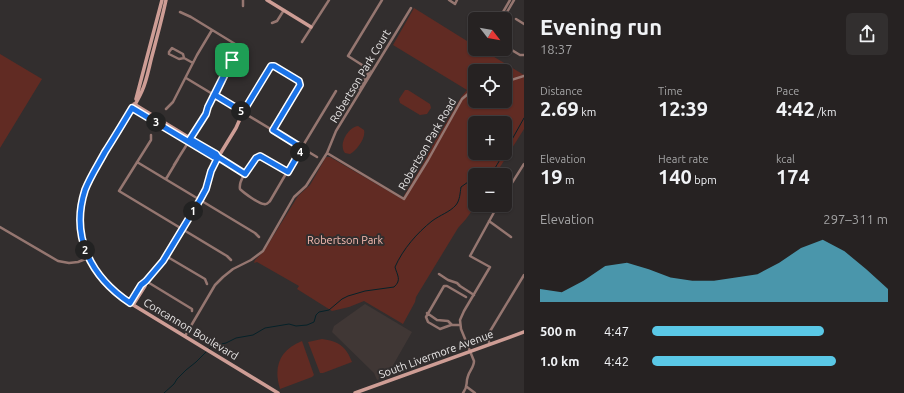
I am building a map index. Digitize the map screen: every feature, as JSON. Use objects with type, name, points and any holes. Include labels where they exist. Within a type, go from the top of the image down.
[{"type":"main road","name":"Concannon Boulevard","points":[[134,105],[162,0]]},
{"type":"main road","name":"Concannon Boulevard","points":[[166,0],[143,89],[94,172],[86,190],[83,199],[81,222],[83,245],[88,258],[98,274],[110,288],[131,304],[278,393]]},
{"type":"main road","points":[[267,0],[311,27]]},
{"type":"main road","points":[[134,105],[189,140],[216,154],[218,157]]},
{"type":"main road","points":[[131,304],[141,285],[166,256],[200,200],[206,189],[211,171],[236,128],[243,112]]},
{"type":"main road","name":"South Livermore Avenue","points":[[355,393],[524,332]]},
{"type":"street","points":[[243,0],[243,6]]},
{"type":"street","points":[[302,42],[329,0]]},
{"type":"street","points":[[359,89],[370,70],[348,56],[382,0]]},
{"type":"street","points":[[448,0],[455,4],[457,0]]},
{"type":"street","points":[[503,12],[510,0]]},
{"type":"street","points":[[507,12],[514,0]]},
{"type":"street","name":"Robertson Park Court","points":[[327,153],[336,131],[411,8]]},
{"type":"street","points":[[272,23],[277,21],[284,10]]},
{"type":"street","points":[[166,179],[204,117],[204,113],[240,47],[180,12]]},
{"type":"street","points":[[516,19],[524,24]]},
{"type":"street","points":[[166,109],[173,102],[212,30]]},
{"type":"street","points":[[184,58],[179,59],[169,52],[173,48],[183,54],[184,58],[193,63]]},
{"type":"street","points":[[512,50],[520,55],[524,55]]},
{"type":"street","points":[[243,112],[257,87],[271,67],[274,66],[299,81],[300,85],[273,130]]},
{"type":"street","points":[[512,80],[524,76]]},
{"type":"street","points":[[186,78],[317,156]]},
{"type":"street","points":[[288,172],[260,156],[256,158],[245,174],[240,183],[240,189],[257,201],[266,204],[270,202],[288,172],[336,91]]},
{"type":"street","name":"Robertson Park Road","points":[[327,153],[404,199],[462,99],[468,94]]},
{"type":"street","points":[[151,135],[151,140],[120,191],[227,256],[230,260]]},
{"type":"street","points":[[185,336],[215,285],[222,277],[251,260],[263,250],[294,198],[306,186],[327,153]]},
{"type":"street","points":[[218,157],[245,174]]},
{"type":"street","points":[[137,162],[255,233],[259,238]]},
{"type":"street","points":[[512,183],[524,164]]},
{"type":"street","points":[[463,393],[467,388],[468,375],[474,365],[471,351],[460,329],[461,317],[490,267],[470,256],[494,212]]},
{"type":"street","points":[[489,221],[511,237]]},
{"type":"street","points":[[0,227],[58,261],[69,263],[78,262],[88,258]]},
{"type":"street","points":[[166,256],[205,279],[207,284]]},
{"type":"street","points":[[439,274],[448,280],[457,283],[474,295]]},
{"type":"street","points":[[490,344],[488,340],[489,333],[524,275]]},
{"type":"street","points":[[448,280],[446,286],[443,287],[427,313],[426,319],[428,322],[442,329],[453,325],[460,325]]},
{"type":"street","points":[[146,281],[192,309],[192,311]]},
{"type":"street","points":[[446,286],[466,297]]},
{"type":"street","points":[[460,294],[463,288]]},
{"type":"street","points":[[427,313],[437,320],[448,322],[453,325]]},
{"type":"street","points":[[467,388],[475,393]]},
{"type":"shaded area","points":[[365,304],[412,332],[392,367],[394,374],[377,380],[374,373],[332,332],[334,326]]},
{"type":"green space","name":"Robertson Park","points":[[414,8],[468,42],[468,56],[493,56],[506,64],[468,64],[468,108],[512,108],[512,68],[524,75],[524,129],[512,148],[512,116],[468,116],[468,160],[504,160],[499,168],[468,168],[468,212],[471,212],[458,228],[416,297],[415,302],[403,324],[364,301],[349,307],[332,311],[297,289],[299,286],[257,262],[254,263],[264,251],[298,196],[310,185],[326,157],[330,157],[402,199],[429,151],[467,90],[393,45]]},
{"type":"green space","points":[[0,54],[42,79],[0,148]]},
{"type":"green space","points":[[405,90],[408,90],[430,104],[431,108],[427,114],[420,115],[400,103],[399,99]]},
{"type":"green space","points":[[358,126],[364,130],[364,137],[353,152],[350,154],[345,153],[343,150],[343,141],[354,127]]},
{"type":"green space","points":[[322,339],[333,341],[341,345],[350,356],[352,362],[320,373],[308,342]]},
{"type":"green space","points":[[302,341],[314,375],[280,389],[277,373],[280,360],[288,349]]},
{"type":"waterway","points":[[512,139],[524,118]]},
{"type":"waterway","points":[[495,168],[500,160]]},
{"type":"waterway","points":[[164,393],[211,347],[226,343],[236,338],[253,335],[265,328],[289,324],[296,326],[307,325],[314,322],[316,315],[319,312],[329,310],[348,296],[365,291],[394,287],[398,282],[398,275],[395,267],[406,248],[426,226],[451,210],[456,205],[459,199],[461,187],[468,182]]},
{"type":"route","points":[[232,60],[208,107],[206,114],[190,139],[216,154],[218,157],[211,171],[206,189],[163,261],[141,285],[130,303],[110,288],[98,274],[88,258],[83,245],[81,233],[81,209],[89,181],[132,108],[214,157],[218,157],[245,174],[256,158],[260,156],[288,172],[302,148],[273,130],[300,85],[299,81],[274,66],[271,66],[243,112],[215,95],[229,66],[232,64],[232,60]]}]
